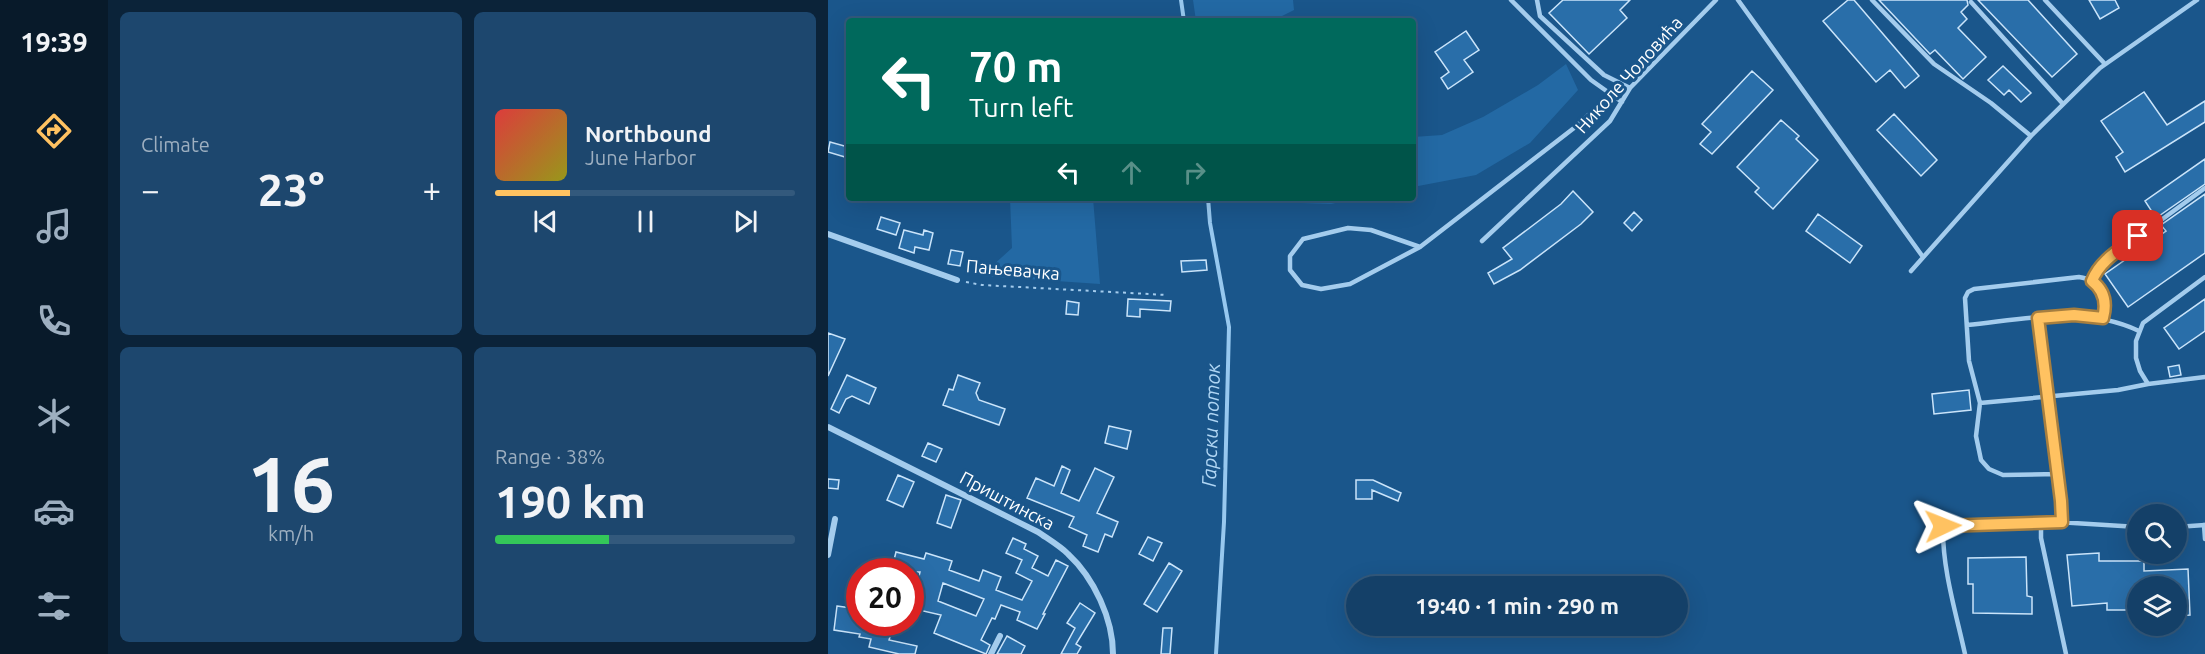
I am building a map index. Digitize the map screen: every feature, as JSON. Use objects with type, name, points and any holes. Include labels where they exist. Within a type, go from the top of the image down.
[{"type":"street","name":"Пањевачка","points":[[828,234],[957,280]]},
{"type":"street","name":"Приштинска","points":[[828,427],[1038,532],[1068,554],[1088,579],[1104,609],[1113,637],[1113,654]]},
{"type":"street","points":[[828,555],[835,519]]},
{"type":"street","points":[[991,654],[1000,636]]},
{"type":"lane","points":[[1510,0],[1591,80],[1622,102]]},
{"type":"lane","points":[[1537,0],[1540,16],[1595,68],[1630,88]]},
{"type":"lane","name":"Николе Чоловића","points":[[1482,241],[1610,121],[1630,88],[1716,0]]},
{"type":"lane","points":[[1738,0],[1923,257]]},
{"type":"lane","points":[[1872,0],[1934,63],[2031,136]]},
{"type":"lane","points":[[2045,0],[2105,64]]},
{"type":"lane","points":[[1911,271],[2031,136],[2105,64],[2197,0]]},
{"type":"lane","points":[[1971,2],[2063,104]]},
{"type":"lane","points":[[1420,247],[1371,230],[1348,228],[1303,239],[1290,256],[1290,270],[1302,285],[1321,289],[1350,284],[1420,247],[1565,135],[1611,95]]},
{"type":"lane","points":[[2092,281],[2104,261],[2205,188]]},
{"type":"lane","points":[[2058,474],[2003,475],[1989,470],[1981,460],[1977,447],[1976,425],[1980,403],[1970,368],[1965,298],[1971,290],[2079,277],[2092,281],[2103,293],[2105,306],[2103,318]]},
{"type":"lane","points":[[2148,384],[2140,371],[2136,358],[2139,331],[2143,323],[2205,277]]},
{"type":"lane","points":[[1967,325],[2074,315],[2103,318],[2139,331]]},
{"type":"lane","points":[[2038,318],[2062,522]]},
{"type":"lane","points":[[1980,403],[2118,390],[2205,377]]},
{"type":"lane","points":[[2041,521],[2041,538],[2066,654]]},
{"type":"lane","points":[[1965,654],[1951,590],[1943,526],[2041,521],[2127,526]]},
{"type":"lane","points":[[2187,526],[2205,525],[2205,539]]},
{"type":"path","name":"Пањевачка","points":[[957,280],[982,285],[1167,295]]},
{"type":"shaded area","points":[[1193,0],[1293,0],[1294,10],[1278,18],[1196,18]]},
{"type":"shaded area","points":[[1566,64],[1578,90],[1530,143],[1476,175],[1416,186],[1416,137],[1442,135],[1483,117],[1538,85]]},
{"type":"shaded area","points":[[1010,201],[1093,201],[1100,284],[981,276],[1012,248]]},
{"type":"shaded area","points":[[1237,201],[1345,201],[1331,204]]},
{"type":"building","points":[[1563,0],[1630,0],[1620,10],[1627,18],[1589,54],[1549,13]]},
{"type":"building","points":[[1848,0],[1854,0],[1919,76],[1905,88],[1890,70],[1876,82],[1823,21]]},
{"type":"building","points":[[1879,0],[1967,0],[1968,5],[1961,12],[1967,19],[1958,28],[1986,57],[1963,79],[1935,50],[1930,54]]},
{"type":"building","points":[[1978,0],[2028,0],[2077,54],[2052,77]]},
{"type":"building","points":[[2089,0],[2115,0],[2119,8],[2100,19]]},
{"type":"building","points":[[1466,31],[1479,50],[1464,60],[1473,72],[1448,89],[1441,78],[1449,72],[1435,52]]},
{"type":"building","points":[[2003,66],[2031,93],[2021,102],[2009,90],[2004,95],[1988,80]]},
{"type":"building","points":[[1752,71],[1773,90],[1712,154],[1700,144],[1711,132],[1702,124]]},
{"type":"building","points":[[2144,92],[2167,125],[2205,101],[2205,122],[2125,172],[2116,157],[2123,152],[2101,121]]},
{"type":"building","points":[[1894,114],[1937,160],[1921,176],[1877,130]]},
{"type":"building","points":[[1781,120],[1799,136],[1796,139],[1818,160],[1773,209],[1755,192],[1759,188],[1737,167]]},
{"type":"building","points":[[830,142],[846,146],[845,157],[828,152]]},
{"type":"building","points":[[2205,159],[2205,184],[2156,218],[2145,201]]},
{"type":"building","points":[[1573,191],[1593,212],[1581,224],[1520,270],[1494,284],[1488,273],[1512,259],[1503,248],[1561,204]]},
{"type":"building","points":[[2205,194],[2205,253],[2128,307],[2105,274],[2166,231],[2161,225]]},
{"type":"building","points":[[1634,212],[1642,220],[1632,231],[1624,223]]},
{"type":"building","points":[[1818,214],[1862,246],[1850,263],[1806,231]]},
{"type":"building","points":[[881,217],[900,223],[896,235],[877,229]]},
{"type":"building","points":[[904,230],[923,235],[924,230],[933,233],[929,250],[915,247],[914,253],[899,248]]},
{"type":"building","points":[[951,250],[963,252],[960,266],[948,264]]},
{"type":"building","points":[[1206,260],[1207,270],[1182,272],[1181,261]]},
{"type":"building","points":[[1128,299],[1171,301],[1170,311],[1140,309],[1140,317],[1127,316]]},
{"type":"building","points":[[2205,299],[2205,331],[2179,349],[2164,328]]},
{"type":"building","points":[[1067,301],[1079,303],[1078,315],[1066,314]]},
{"type":"building","points":[[828,333],[845,339],[828,376]]},
{"type":"building","points":[[2179,365],[2181,375],[2170,377],[2168,367]]},
{"type":"building","points":[[847,375],[876,388],[869,404],[852,396],[846,399],[839,413],[831,409]]},
{"type":"building","points":[[958,375],[980,383],[976,393],[979,400],[1005,409],[999,425],[943,405],[949,389],[953,390]]},
{"type":"building","points":[[1969,390],[1971,410],[1934,414],[1932,394]]},
{"type":"building","points":[[1109,426],[1131,431],[1127,449],[1105,443]]},
{"type":"building","points":[[928,443],[942,449],[936,462],[922,456]]},
{"type":"building","points":[[1062,466],[1070,470],[1061,493],[1079,501],[1095,468],[1114,477],[1097,513],[1118,522],[1112,537],[1105,534],[1098,552],[1083,546],[1087,535],[1069,527],[1074,517],[1027,498],[1036,478],[1054,486]]},
{"type":"building","points":[[898,475],[914,482],[903,507],[887,500]]},
{"type":"building","points":[[828,479],[839,480],[838,489],[828,488]]},
{"type":"building","points":[[1356,480],[1373,480],[1401,493],[1398,501],[1372,490],[1372,499],[1356,499]]},
{"type":"building","points":[[946,495],[961,500],[951,528],[937,523]]},
{"type":"building","points":[[1148,537],[1162,543],[1153,561],[1139,554]]},
{"type":"building","points":[[1013,538],[1026,544],[1024,549],[1038,556],[1032,568],[1048,576],[1056,560],[1068,566],[1037,629],[1017,620],[1020,612],[1001,605],[981,640],[990,645],[986,654],[934,633],[941,615],[924,611],[926,553],[952,561],[949,570],[979,581],[983,570],[1001,577],[996,590],[1022,600],[1032,581],[1016,573],[1022,560],[1006,553]],"holes":[[[943,583],[984,599],[976,616],[938,601]]]},
{"type":"building","points":[[896,552],[920,558],[894,558]]},
{"type":"building","points":[[2099,553],[2099,561],[2127,561],[2127,564],[2144,564],[2144,571],[2188,569],[2190,615],[2187,615],[2187,576],[2127,576],[2127,610],[2107,610],[2107,603],[2072,606],[2067,555]]},
{"type":"building","points":[[2026,557],[2027,596],[2032,597],[2032,614],[1973,613],[1973,584],[1968,584],[1968,558]]},
{"type":"building","points":[[1169,563],[1182,571],[1157,612],[1144,604]]},
{"type":"building","points":[[1080,603],[1095,613],[1076,644],[1081,647],[1077,654],[1061,654],[1075,628],[1067,623]]},
{"type":"building","points":[[837,606],[846,607],[846,632],[834,630]]},
{"type":"building","points":[[1163,628],[1172,628],[1170,654],[1161,654]]},
{"type":"building","points":[[890,636],[889,640],[917,646],[915,654],[899,654],[869,647],[871,639],[859,637]]},
{"type":"building","points":[[1007,636],[1025,646],[1021,654],[997,654]]},
{"type":"waterway","name":"Гарски поток","points":[[1181,0],[1184,18]]},
{"type":"waterway","name":"Гарски поток","points":[[1208,201],[1210,223],[1229,327],[1224,522],[1216,654]]},
{"type":"route","points":[[1943,526],[2062,522],[2038,318],[2060,315],[2103,318],[2105,312],[2103,293],[2092,281],[2093,276],[2104,261],[2138,236]]}]
